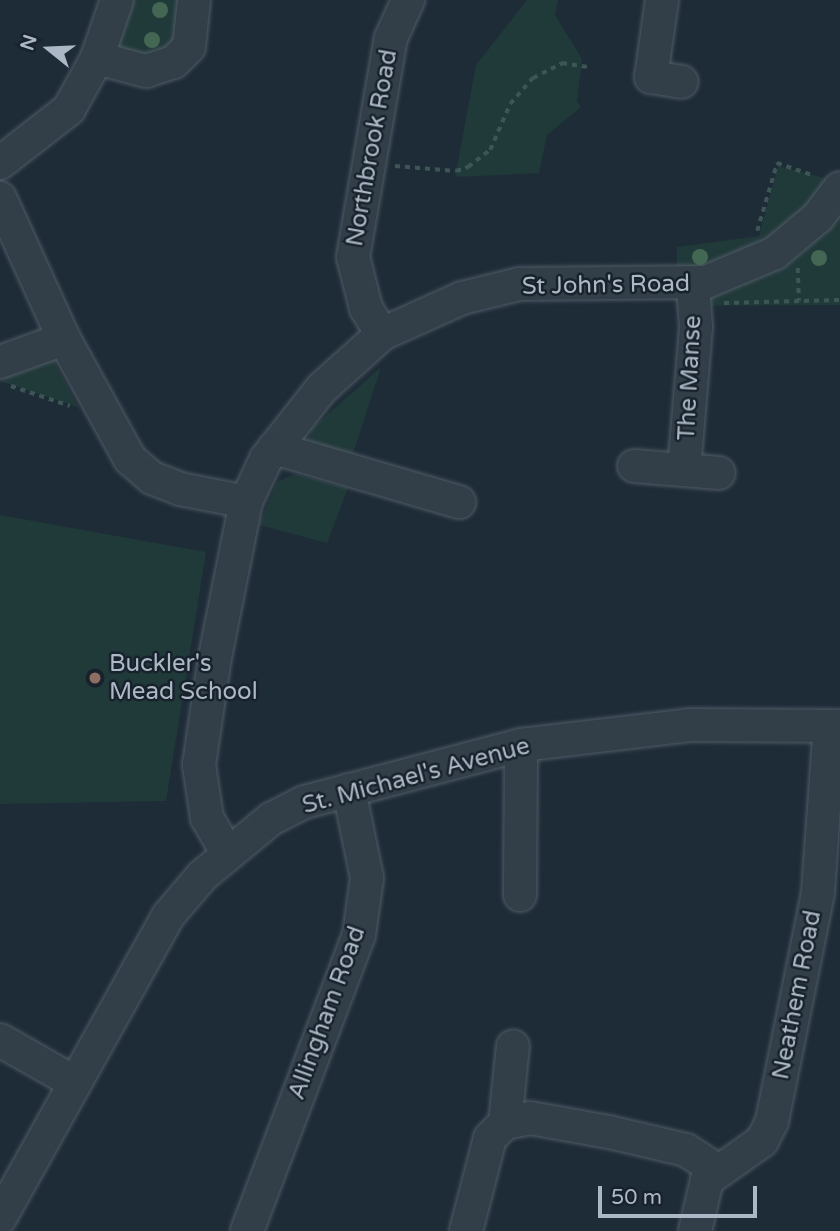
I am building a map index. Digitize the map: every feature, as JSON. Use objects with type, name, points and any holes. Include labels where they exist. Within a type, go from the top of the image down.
[{"type":"street","points":[[0,163],[69,109],[97,58],[117,0]]},
{"type":"street","points":[[97,58],[146,71],[174,62],[189,47],[194,0]]},
{"type":"street","name":"Northbrook Road","points":[[382,334],[366,308],[352,257],[391,38],[408,0]]},
{"type":"street","points":[[654,77],[662,0]]},
{"type":"street","name":"St John's Road","points":[[228,854],[207,818],[199,765],[210,681],[246,502],[274,448],[321,389],[382,334],[462,298],[519,285],[599,281],[694,295],[775,253],[818,217],[834,184]]},
{"type":"street","points":[[0,198],[64,339],[130,459],[152,478],[180,489],[246,502]]},
{"type":"street","name":"The Manse","points":[[684,470],[694,295]]},
{"type":"street","points":[[0,362],[64,339]]},
{"type":"street","points":[[274,448],[459,502]]},
{"type":"street","name":"The Manse","points":[[634,466],[719,473]]},
{"type":"street","name":"St. Michael's Avenue","points":[[0,1218],[168,916],[228,854],[271,820],[305,802],[521,745],[690,725],[835,726]]},
{"type":"street","name":"Neathem Road","points":[[717,1170],[762,1141],[772,1121],[818,892],[835,726]]},
{"type":"street","points":[[521,745],[528,880]]},
{"type":"street","name":"Allingham Road","points":[[247,1231],[359,935],[367,878],[349,790]]},
{"type":"street","points":[[0,1040],[75,1083]]},
{"type":"street","points":[[505,1123],[513,1046]]},
{"type":"street","points":[[466,1231],[490,1138],[505,1123],[530,1118],[609,1132],[686,1150],[717,1170],[707,1180],[695,1231]]},
{"type":"path","points":[[369,164],[456,171],[468,167],[490,150],[510,104],[533,78],[562,63],[588,67]]},
{"type":"path","points":[[775,253],[756,233],[777,163],[834,184]]},
{"type":"path","points":[[694,295],[840,300]]},
{"type":"path","points":[[0,382],[108,419]]},
{"type":"green space","points":[[124,0],[185,0],[169,59],[120,50],[115,37]]},
{"type":"green space","points":[[527,0],[558,0],[555,15],[582,59],[577,101],[581,107],[547,135],[539,173],[455,177],[476,65]]},
{"type":"green space","points":[[778,166],[840,182],[840,305],[676,306],[677,247],[759,236]]},
{"type":"green space","points":[[53,359],[78,407],[0,381],[9,372]]},
{"type":"green space","points":[[381,367],[349,466],[307,445],[311,429]]},
{"type":"green space","points":[[295,474],[348,488],[327,543],[259,525],[277,482]]},
{"type":"green space","name":"Buckler's Mead School","points":[[0,515],[206,552],[166,801],[0,804]]},
{"type":"place","name":"Buckler's Mead School","points":[[95,678]]}]
